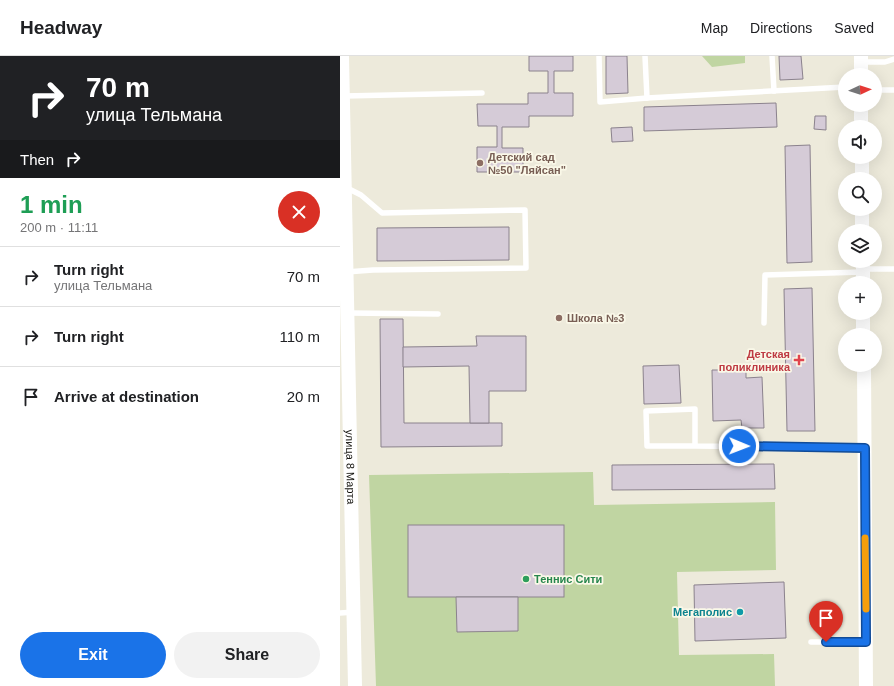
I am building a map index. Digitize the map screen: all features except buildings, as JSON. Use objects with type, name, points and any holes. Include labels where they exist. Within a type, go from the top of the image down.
[{"type":"street","name":"улица 8 Марта","points":[[342,56],[342,187],[346,272],[344,297],[348,313],[347,613],[355,686]]},
{"type":"street","points":[[864,372],[866,686]]},
{"type":"lane","points":[[599,56],[600,102],[838,87]]},
{"type":"lane","points":[[645,56],[647,98]]},
{"type":"lane","points":[[772,56],[774,91]]},
{"type":"lane","points":[[861,64],[886,62],[894,58]]},
{"type":"lane","points":[[882,90],[894,90]]},
{"type":"lane","points":[[343,96],[482,93]]},
{"type":"lane","points":[[342,187],[361,195],[382,213],[525,210],[526,268],[373,270],[346,272]]},
{"type":"lane","points":[[764,323],[764,275],[894,269]]},
{"type":"lane","points":[[348,313],[438,314]]},
{"type":"lane","points":[[695,446],[695,409],[646,411],[647,446],[865,448]]},
{"type":"lane","points":[[811,642],[866,642]]},
{"type":"green space","points":[[702,56],[745,56],[745,63],[712,67]]},
{"type":"green space","points":[[593,472],[594,505],[775,502],[776,570],[677,572],[679,655],[774,654],[775,686],[376,686],[369,475]]},
{"type":"slow traffic","points":[[865,538],[866,609]]},
{"type":"place","name":"Детский сад №50 \"Ляйсан\"","points":[[480,163]]},
{"type":"place","name":"Школа №3","points":[[559,318]]},
{"type":"place","name":"Детская поликлиника","points":[[799,360]]},
{"type":"place","name":"Теннис Сити","points":[[526,579]]},
{"type":"place","name":"Мегаполис","points":[[740,612]]},
{"type":"route","points":[[739,446],[865,448],[866,642],[826,642]]}]
